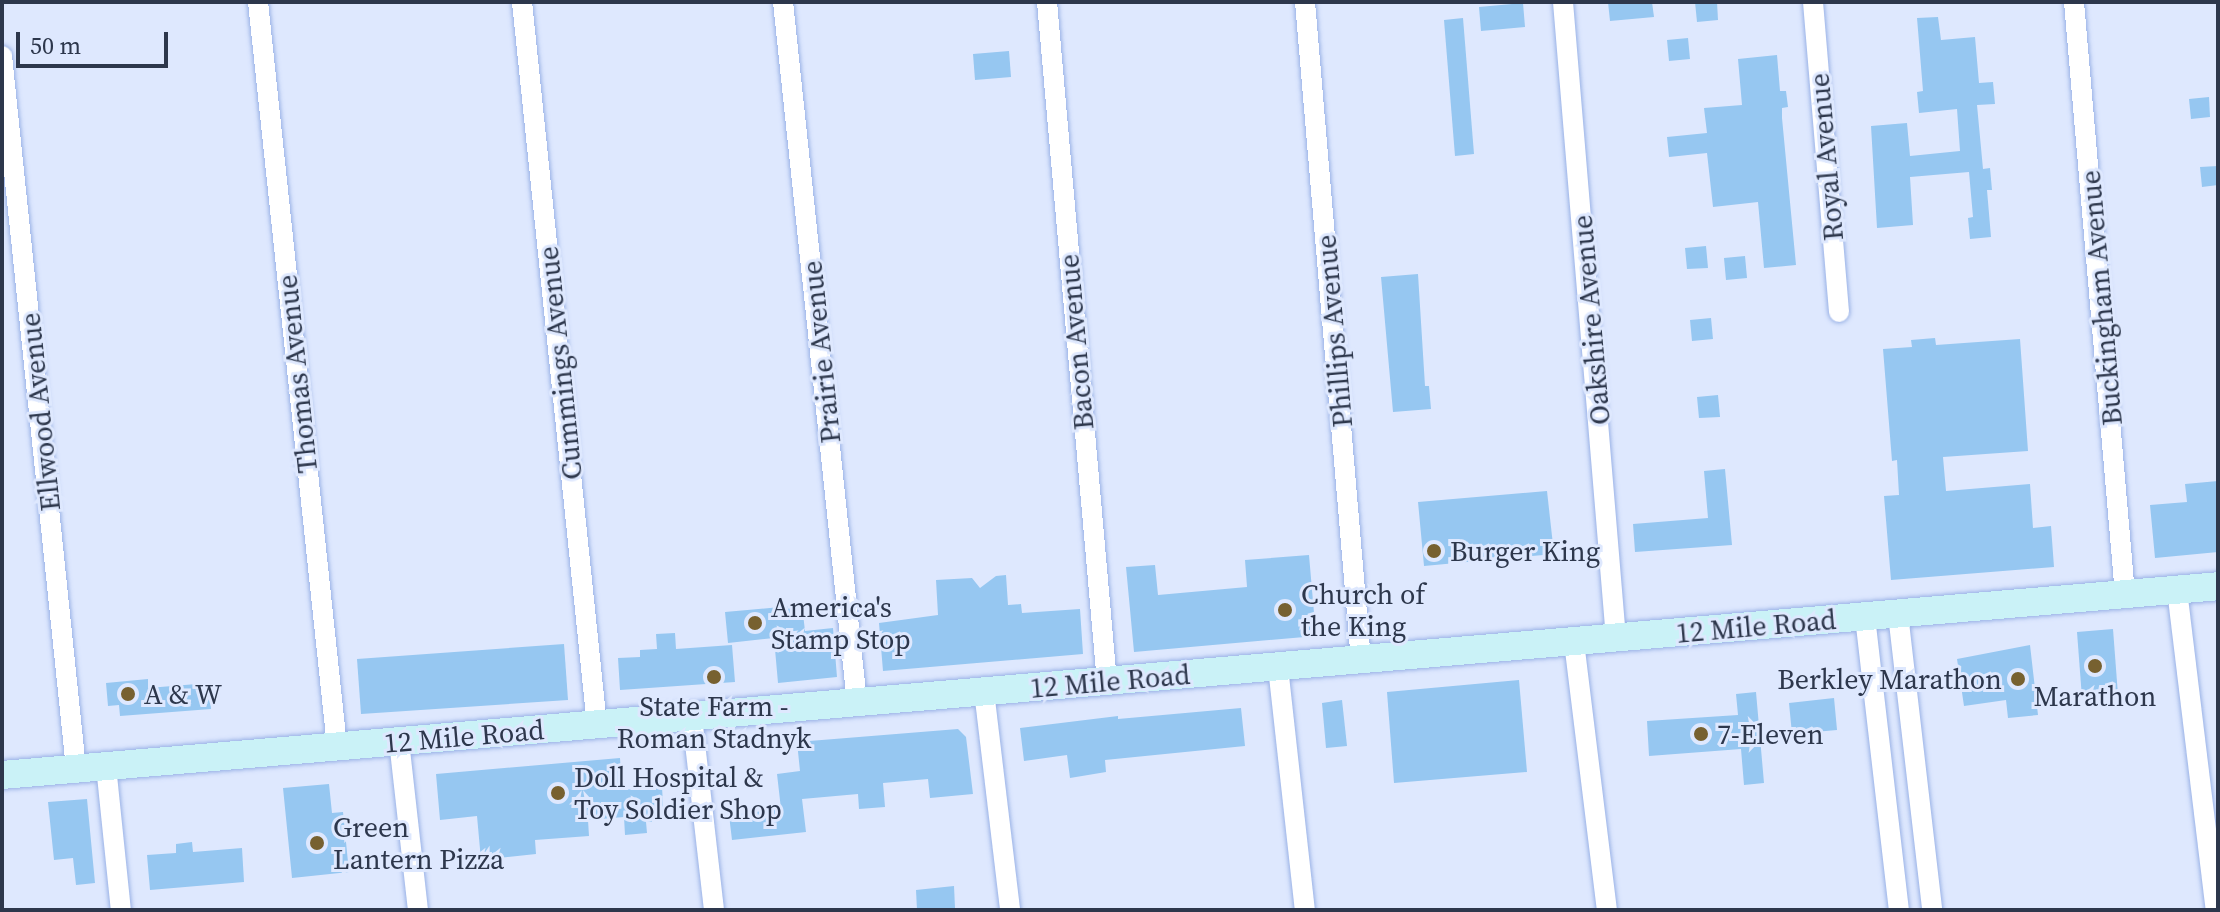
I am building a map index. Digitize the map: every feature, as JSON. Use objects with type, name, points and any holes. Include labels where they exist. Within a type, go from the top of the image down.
[{"type":"main road","name":"12 Mile Road","points":[[2,775],[2218,586]]},
{"type":"street","name":"Thomas Avenue","points":[[258,2],[337,746]]},
{"type":"street","name":"Cummings Avenue","points":[[522,2],[597,725]]},
{"type":"street","name":"Prairie Avenue","points":[[783,2],[857,703]]},
{"type":"street","name":"Bacon Avenue","points":[[1047,2],[1107,682]]},
{"type":"street","name":"Phillips Avenue","points":[[1305,2],[1361,660]]},
{"type":"street","name":"Oakshire Avenue","points":[[1563,2],[1616,639]]},
{"type":"street","name":"Royal Avenue","points":[[1813,2],[1839,312]]},
{"type":"street","name":"Buckingham Avenue","points":[[2074,2],[2125,595]]},
{"type":"street","name":"Ellwood Avenue","points":[[2,56],[76,768]]},
{"type":"street","points":[[2177,590],[2216,910]]},
{"type":"street","points":[[1898,614],[1931,909]]},
{"type":"street","points":[[1865,617],[1900,910]]},
{"type":"street","points":[[1574,642],[1607,910]]},
{"type":"street","points":[[1278,667],[1305,910]]},
{"type":"street","points":[[984,691],[1010,910]]},
{"type":"street","points":[[692,717],[714,910]]},
{"type":"street","points":[[399,741],[418,910]]},
{"type":"street","points":[[106,766],[121,910]]},
{"type":"building","points":[[1608,2],[1652,2],[1654,17],[1610,21]]},
{"type":"building","points":[[1695,2],[1717,2],[1718,20],[1697,22]]},
{"type":"building","points":[[1523,3],[1525,27],[1481,31],[1479,7]]},
{"type":"building","points":[[1938,17],[1941,40],[1975,37],[1979,83],[1993,82],[1995,104],[1977,105],[1983,169],[1990,168],[1992,190],[1987,190],[1991,237],[1970,239],[1968,218],[1973,217],[1969,172],[1910,177],[1913,225],[1877,228],[1871,126],[1907,123],[1910,156],[1960,151],[1957,109],[1919,113],[1917,92],[1923,91],[1917,18]]},
{"type":"building","points":[[1463,18],[1474,154],[1455,156],[1444,20]]},
{"type":"building","points":[[1688,38],[1690,59],[1669,61],[1667,40]]},
{"type":"building","points":[[1009,51],[1011,77],[975,80],[973,54]]},
{"type":"building","points":[[1777,55],[1780,91],[1786,91],[1788,107],[1782,108],[1782,118],[1796,265],[1764,268],[1758,202],[1713,207],[1707,153],[1669,157],[1667,137],[1707,133],[1704,108],[1742,105],[1738,59]]},
{"type":"building","points":[[2209,97],[2210,117],[2191,119],[2189,99]]},
{"type":"building","points":[[2218,166],[2218,185],[2202,187],[2200,167]]},
{"type":"building","points":[[1706,246],[1708,268],[1687,269],[1685,248]]},
{"type":"building","points":[[1745,256],[1747,278],[1726,280],[1724,258]]},
{"type":"building","points":[[1418,274],[1425,386],[1429,386],[1431,409],[1393,412],[1381,277]]},
{"type":"building","points":[[1711,318],[1713,339],[1692,341],[1690,320]]},
{"type":"building","points":[[1935,338],[1936,345],[2020,339],[2028,451],[1943,457],[1946,491],[2030,484],[2033,528],[2051,526],[2054,567],[1891,580],[1884,496],[1899,495],[1897,460],[1892,461],[1883,349],[1912,347],[1911,340]]},
{"type":"building","points":[[1718,395],[1720,417],[1699,418],[1697,397]]},
{"type":"building","points":[[1725,469],[1732,545],[1635,552],[1633,524],[1708,518],[1704,471]]},
{"type":"building","points":[[2218,481],[2218,552],[2155,558],[2150,505],[2187,502],[2185,484]]},
{"type":"building","points":[[1547,491],[1554,554],[1424,566],[1418,502]]},
{"type":"building","points":[[1309,555],[1316,636],[1134,652],[1126,567],[1155,565],[1158,595],[1247,587],[1245,560]]},
{"type":"building","points":[[1006,575],[1008,605],[1021,604],[1022,613],[1080,609],[1083,654],[883,671],[879,623],[938,615],[936,580],[972,578],[980,588],[996,576]]},
{"type":"building","points":[[802,605],[805,631],[833,628],[837,677],[778,683],[774,638],[728,643],[725,612]]},
{"type":"building","points":[[2113,629],[2118,695],[2082,698],[2077,632]]},
{"type":"building","points":[[675,633],[676,649],[732,645],[735,682],[620,690],[618,658],[640,657],[640,650],[657,649],[656,634]]},
{"type":"building","points":[[564,644],[568,700],[361,714],[357,659]]},
{"type":"building","points":[[2030,645],[2038,715],[2008,718],[2006,700],[1964,706],[1957,659]]},
{"type":"building","points":[[148,679],[148,688],[209,683],[211,709],[120,716],[119,705],[108,706],[106,683]]},
{"type":"building","points":[[1519,680],[1527,772],[1394,783],[1387,692]]},
{"type":"building","points":[[1756,692],[1764,783],[1744,785],[1741,749],[1649,756],[1647,721],[1738,715],[1736,694]]},
{"type":"building","points":[[1834,698],[1837,730],[1792,734],[1789,703]]},
{"type":"building","points":[[1342,700],[1347,746],[1326,748],[1322,703]]},
{"type":"building","points":[[1241,708],[1245,746],[1105,760],[1106,772],[1070,778],[1067,755],[1024,761],[1020,728],[1118,716],[1118,719]]},
{"type":"building","points":[[958,729],[966,737],[973,794],[930,798],[928,779],[883,783],[885,807],[859,809],[858,794],[802,799],[806,832],[732,840],[729,815],[781,809],[777,774],[800,771],[797,742]]},
{"type":"building","points":[[620,758],[622,790],[662,787],[664,821],[646,822],[647,833],[625,835],[624,817],[588,820],[589,836],[535,840],[536,854],[481,860],[477,816],[440,820],[436,774]]},
{"type":"building","name":"Green Lantern Pizza","points":[[329,784],[332,813],[343,812],[349,872],[292,878],[283,788]]},
{"type":"building","points":[[87,799],[95,883],[76,885],[73,858],[54,860],[48,802]]},
{"type":"building","points":[[192,842],[193,852],[242,848],[244,882],[150,890],[147,855],[176,853],[176,844]]},
{"type":"building","points":[[954,886],[955,908],[917,910],[916,890]]},
{"type":"place","name":"Burger King","points":[[1434,551]]},
{"type":"place","name":"Church of the King","points":[[1285,610]]},
{"type":"place","name":"America's Stamp Stop","points":[[755,623]]},
{"type":"place","name":"Marathon","points":[[2095,666]]},
{"type":"place","name":"State Farm - Roman Stadnyk","points":[[714,677]]},
{"type":"place","name":"Berkley Marathon","points":[[2018,679]]},
{"type":"place","name":"A & W","points":[[128,694]]},
{"type":"place","name":"7-Eleven","points":[[1701,734]]},
{"type":"place","name":"Doll Hospital & Toy Soldier Shop","points":[[558,793]]},
{"type":"place","name":"Green Lantern Pizza","points":[[317,843]]}]
